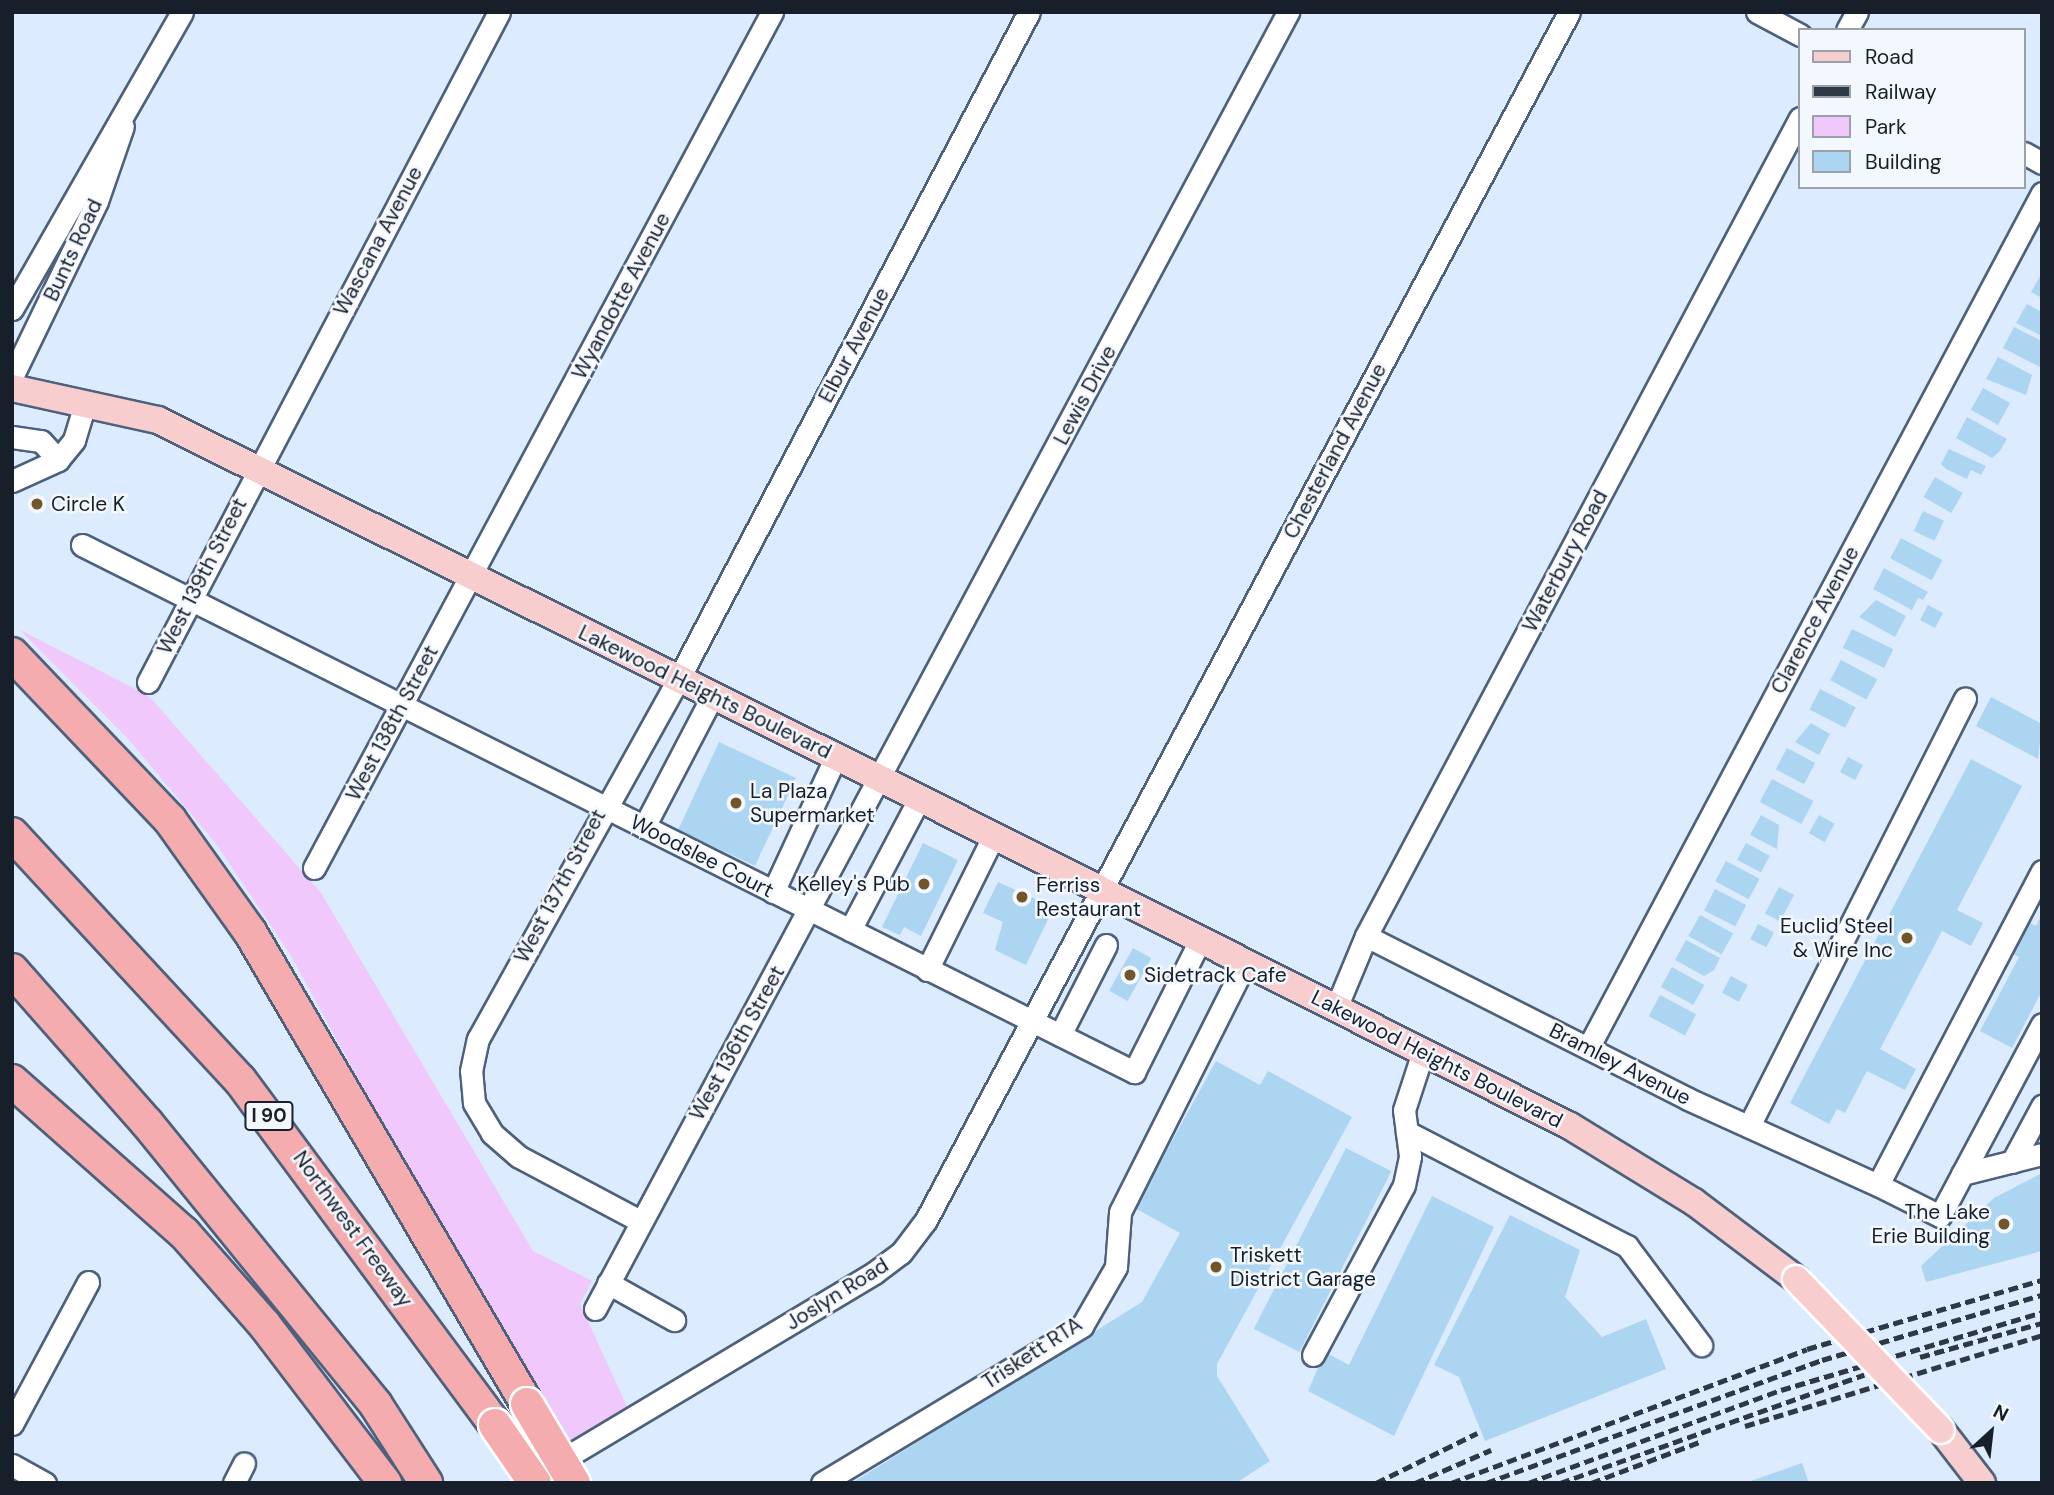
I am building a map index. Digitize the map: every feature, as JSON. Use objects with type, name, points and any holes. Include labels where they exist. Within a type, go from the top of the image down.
[{"type":"highway","points":[[12,654],[170,820],[250,932],[574,1483]]},
{"type":"highway","name":"Northwest Freeway","points":[[12,834],[240,1080],[536,1483]]},
{"type":"highway","points":[[12,970],[174,1155],[376,1405],[424,1479]]},
{"type":"highway","points":[[12,1081],[184,1233],[264,1324],[385,1483]]},
{"type":"main road","name":"Lakewood Heights Boulevard","points":[[12,388],[158,419],[471,579],[836,756],[1423,1052],[1631,1161],[1796,1279],[1941,1430],[1982,1483]]},
{"type":"street","name":"Bunts Road","points":[[12,377],[97,201],[125,119],[182,12]]},
{"type":"street","name":"Wascana Avenue","points":[[256,470],[499,12]]},
{"type":"street","name":"Wyandotte Avenue","points":[[471,579],[772,12]]},
{"type":"street","name":"Elbur Avenue","points":[[678,678],[1029,12]]},
{"type":"street","name":"Lewis Drive","points":[[881,779],[1288,12]]},
{"type":"street","name":"Chesterland Avenue","points":[[1102,890],[1569,12]]},
{"type":"street","points":[[1757,12],[1798,34]]},
{"type":"street","points":[[1848,28],[1857,12]]},
{"type":"street","name":"Bunts Road","points":[[12,309],[97,153],[125,119]]},
{"type":"street","name":"Waterbury Road","points":[[1336,1008],[1366,936],[1798,122]]},
{"type":"street","points":[[2026,154],[2042,163]]},
{"type":"street","name":"Clarence Avenue","points":[[1588,1048],[2042,193]]},
{"type":"street","points":[[12,481],[58,460],[74,440],[85,404]]},
{"type":"street","points":[[12,437],[41,441],[58,460]]},
{"type":"street","name":"West 139th Street","points":[[148,681],[256,470]]},
{"type":"street","name":"Woodslee Court","points":[[82,545],[1134,1072],[1200,940]]},
{"type":"street","name":"West 138th Street","points":[[314,868],[471,579]]},
{"type":"street","name":"West 137th Street","points":[[640,1220],[518,1156],[492,1133],[474,1103],[471,1071],[478,1039],[602,806],[678,678]]},
{"type":"street","points":[[644,827],[713,695]]},
{"type":"street","points":[[1749,1126],[1965,699]]},
{"type":"street","points":[[773,892],[836,756]]},
{"type":"street","name":"West 136th Street","points":[[595,1309],[640,1220],[881,779]]},
{"type":"street","points":[[850,930],[919,799]]},
{"type":"street","points":[[927,970],[993,836]]},
{"type":"street","points":[[1878,1185],[2042,871]]},
{"type":"street","name":"Joslyn Road","points":[[525,1483],[901,1253],[926,1220],[1102,890]]},
{"type":"street","name":"Bramley Avenue","points":[[1366,936],[1588,1048],[1940,1216],[1962,1174]]},
{"type":"street","points":[[1060,1035],[1106,945]]},
{"type":"street","name":"Triskett RTA","points":[[822,1483],[1082,1326],[1116,1267],[1120,1212],[1245,964]]},
{"type":"street","points":[[1962,1174],[2042,1024]]},
{"type":"street","points":[[1313,1355],[1404,1185],[1407,1132],[1404,1110],[1423,1052]]},
{"type":"street","points":[[2012,1162],[2042,1106]]},
{"type":"street","points":[[1407,1132],[1627,1247],[1701,1345]]},
{"type":"street","points":[[1962,1174],[2042,1154]]},
{"type":"street","points":[[12,1424],[88,1282]]},
{"type":"street","points":[[608,1283],[674,1320]]},
{"type":"street","points":[[234,1483],[244,1463]]},
{"type":"street","points":[[12,1465],[45,1483]]},
{"type":"green space","points":[[20,630],[149,696],[321,893],[533,1251],[592,1281],[580,1304],[628,1409],[569,1445],[470,1284],[290,954],[217,845],[130,741]]},
{"type":"building","points":[[2042,273],[2042,298],[2031,292]]},
{"type":"building","points":[[2027,304],[2042,312],[2042,336],[2016,323]]},
{"type":"building","points":[[2014,327],[2042,341],[2042,368],[2003,348]]},
{"type":"building","points":[[1998,357],[2032,375],[2026,395],[1986,379]]},
{"type":"building","points":[[1983,388],[2010,403],[1998,425],[1971,410]]},
{"type":"building","points":[[1967,417],[2007,439],[1992,458],[1956,438]]},
{"type":"building","points":[[1949,449],[1986,466],[1981,475],[1971,470],[1967,479],[1946,469],[1941,464]]},
{"type":"building","points":[[1935,477],[1963,493],[1951,513],[1924,497]]},
{"type":"building","points":[[1923,511],[1944,521],[1935,541],[1914,531]]},
{"type":"building","points":[[1901,538],[1942,560],[1932,580],[1890,558]]},
{"type":"building","points":[[1884,568],[1928,592],[1923,600],[1918,598],[1912,610],[1873,589]]},
{"type":"building","points":[[1876,600],[1906,616],[1895,637],[1859,617]]},
{"type":"building","points":[[1928,605],[1943,613],[1935,628],[1920,620]]},
{"type":"building","points":[[1852,629],[1893,649],[1884,668],[1843,648]]},
{"type":"building","points":[[1841,660],[1877,679],[1866,700],[1830,680]]},
{"type":"building","points":[[1820,689],[1856,707],[1845,728],[1810,709]]},
{"type":"building","points":[[1991,697],[2042,724],[2038,759],[1976,726]]},
{"type":"building","points":[[1811,723],[1830,734],[1819,755],[1795,742]]},
{"type":"building","name":"La Plaza Supermarket","points":[[719,742],[796,778],[755,866],[678,830]]},
{"type":"building","points":[[1787,748],[1815,763],[1804,784],[1776,769]]},
{"type":"building","points":[[1848,757],[1863,765],[1855,780],[1840,772]]},
{"type":"building","name":"Euclid Steel & Wire Inc","points":[[1971,759],[2022,786],[1957,910],[1983,923],[1971,946],[1942,931],[1880,1049],[1916,1069],[1905,1090],[1867,1071],[1845,1113],[1837,1109],[1829,1124],[1790,1103]]},
{"type":"building","points":[[1772,779],[1813,801],[1801,824],[1760,802]]},
{"type":"building","points":[[1761,815],[1779,825],[1777,849],[1750,835]]},
{"type":"building","points":[[1819,815],[1835,824],[1825,842],[1809,833]]},
{"type":"building","name":"Kelley's Pub","points":[[923,843],[958,860],[921,936],[904,927],[900,935],[882,927]]},
{"type":"building","points":[[1746,843],[1770,856],[1761,872],[1737,860]]},
{"type":"building","points":[[1726,861],[1760,879],[1749,899],[1715,881]]},
{"type":"building","points":[[998,882],[1045,903],[1051,913],[1026,965],[995,950],[1003,922],[983,913]]},
{"type":"building","points":[[1779,887],[1794,895],[1780,921],[1765,913]]},
{"type":"building","points":[[1715,889],[1746,905],[1735,926],[1704,910]]},
{"type":"building","points":[[2042,914],[2042,991],[2012,1048],[1980,1031],[2019,957],[2011,953],[2028,922],[2036,926]]},
{"type":"building","points":[[1700,915],[1733,933],[1722,954],[1688,936]]},
{"type":"building","points":[[1758,924],[1774,932],[1766,947],[1750,939]]},
{"type":"building","points":[[1686,940],[1720,958],[1714,970],[1704,976],[1675,960]]},
{"type":"building","name":"Sidetrack Cafe","points":[[1133,948],[1151,958],[1128,1001],[1109,991]]},
{"type":"building","points":[[1672,967],[1704,985],[1693,1005],[1661,987]]},
{"type":"building","points":[[1731,976],[1748,985],[1739,1002],[1722,993]]},
{"type":"building","points":[[1660,995],[1696,1014],[1685,1035],[1649,1016]]},
{"type":"building","name":"Triskett District Garage","points":[[1216,1061],[1260,1085],[1268,1071],[1352,1117],[1217,1364],[1217,1376],[1270,1461],[1236,1483],[852,1483],[1142,1302],[1180,1233],[1135,1208]]},
{"type":"building","points":[[1346,1148],[1391,1171],[1299,1352],[1254,1329]]},
{"type":"building","name":"The Lake Erie Building","points":[[2042,1173],[2042,1251],[1926,1282],[1921,1266],[1994,1198]]},
{"type":"building","points":[[1432,1196],[1494,1227],[1394,1436],[1308,1391],[1325,1352],[1349,1365]]},
{"type":"building","points":[[1510,1215],[1580,1250],[1565,1297],[1602,1337],[1646,1319],[1666,1369],[1485,1441],[1459,1377],[1434,1365]]},
{"type":"building","points":[[1802,1463],[1809,1483],[1748,1482]]},
{"type":"railway","points":[[1451,1483],[1807,1349],[2042,1280]]},
{"type":"railway","points":[[1486,1483],[1822,1360],[2042,1295]]},
{"type":"railway","points":[[1528,1483],[1781,1390],[2042,1312]]},
{"type":"railway","points":[[1920,1357],[2042,1323]]},
{"type":"railway","points":[[1745,1426],[2042,1335]]},
{"type":"railway","points":[[1560,1483],[1864,1375]]},
{"type":"railway","points":[[1376,1483],[1477,1433]]},
{"type":"railway","points":[[1591,1483],[1702,1441]]},
{"type":"railway","points":[[1415,1483],[1491,1450]]},
{"type":"place","name":"Circle K","points":[[37,504]]},
{"type":"place","name":"La Plaza Supermarket","points":[[736,803]]},
{"type":"place","name":"Kelley's Pub","points":[[924,884]]},
{"type":"place","name":"Ferriss Restaurant","points":[[1022,897]]},
{"type":"place","name":"Euclid Steel & Wire Inc","points":[[1907,938]]},
{"type":"place","name":"Sidetrack Cafe","points":[[1130,975]]},
{"type":"place","name":"The Lake Erie Building","points":[[2004,1224]]},
{"type":"place","name":"Triskett District Garage","points":[[1216,1267]]}]
